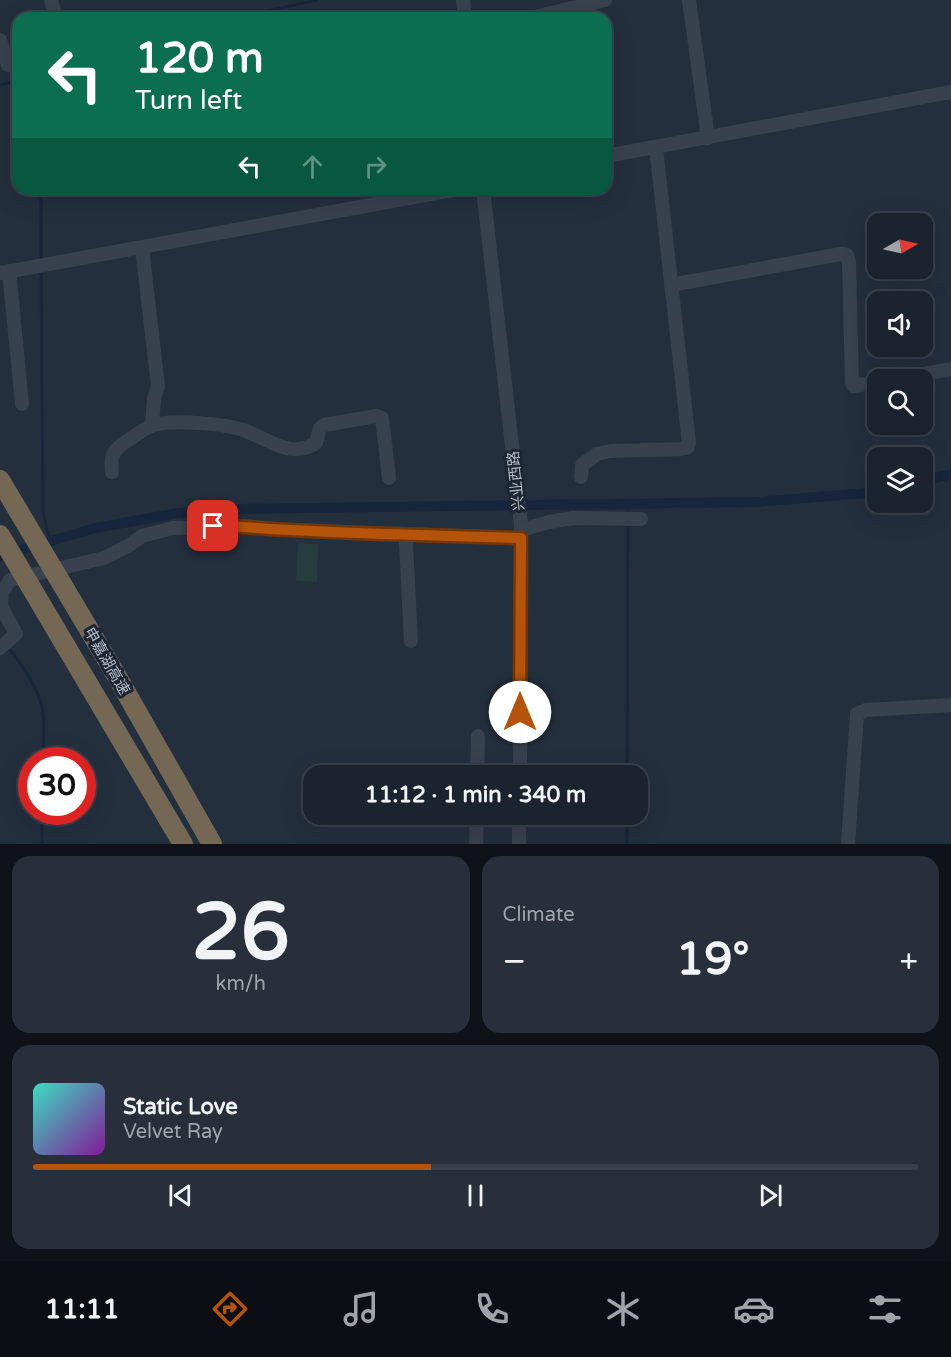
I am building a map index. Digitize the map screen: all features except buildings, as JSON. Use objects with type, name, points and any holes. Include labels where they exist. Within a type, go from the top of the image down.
[{"type":"highway","name":"申嘉湖高速","points":[[0,480],[212,844]]},
{"type":"highway","name":"申嘉湖高速","points":[[0,535],[183,844]]},
{"type":"street","points":[[555,12],[604,0]]},
{"type":"street","points":[[689,0],[708,138]]},
{"type":"street","points":[[0,40],[8,65]]},
{"type":"street","points":[[612,155],[951,92]]},
{"type":"street","points":[[581,477],[582,465],[597,454],[610,451],[688,447],[656,148]]},
{"type":"street","points":[[22,404],[4,272],[417,195]]},
{"type":"street","name":"兴业西路","points":[[484,195],[521,531],[520,765]]},
{"type":"street","points":[[142,248],[158,386],[154,399],[153,425]]},
{"type":"street","points":[[671,285],[841,254],[847,255],[852,383],[854,386],[867,384]]},
{"type":"street","points":[[933,372],[951,369]]},
{"type":"street","points":[[112,472],[111,459],[118,447],[153,425],[192,422],[228,426],[245,431],[273,445],[292,449],[309,447],[316,443],[320,428],[324,424],[376,416],[382,418],[389,478]]},
{"type":"street","points":[[5,643],[16,634],[0,604],[2,592],[10,580],[105,558],[142,536],[173,528],[243,526],[404,535],[521,531],[549,522],[573,518],[641,519]]},
{"type":"street","points":[[404,535],[411,641]]},
{"type":"street","points":[[848,844],[857,714],[866,710],[951,705]]},
{"type":"street","points":[[477,765],[478,736]]},
{"type":"street","points":[[476,844],[477,825]]},
{"type":"street","points":[[519,825],[519,844]]},
{"type":"green space","points":[[298,543],[318,544],[317,582],[296,581]]},
{"type":"waterway","points":[[263,12],[317,0]]},
{"type":"waterway","points":[[0,85],[12,82]]},
{"type":"waterway","points":[[41,195],[41,262]]},
{"type":"waterway","points":[[41,269],[43,512],[50,541]]},
{"type":"waterway","points":[[933,478],[951,474]]},
{"type":"waterway","points":[[0,556],[95,528],[179,513],[239,509],[757,502],[867,493]]},
{"type":"waterway","points":[[628,504],[628,516]]},
{"type":"waterway","points":[[627,765],[628,522]]},
{"type":"waterway","points":[[7,646],[27,673],[41,703],[44,724],[43,747]]},
{"type":"waterway","points":[[42,825],[42,844]]},
{"type":"waterway","points":[[627,825],[627,844]]},
{"type":"route","points":[[213,526],[415,536],[521,538],[520,712]]}]
